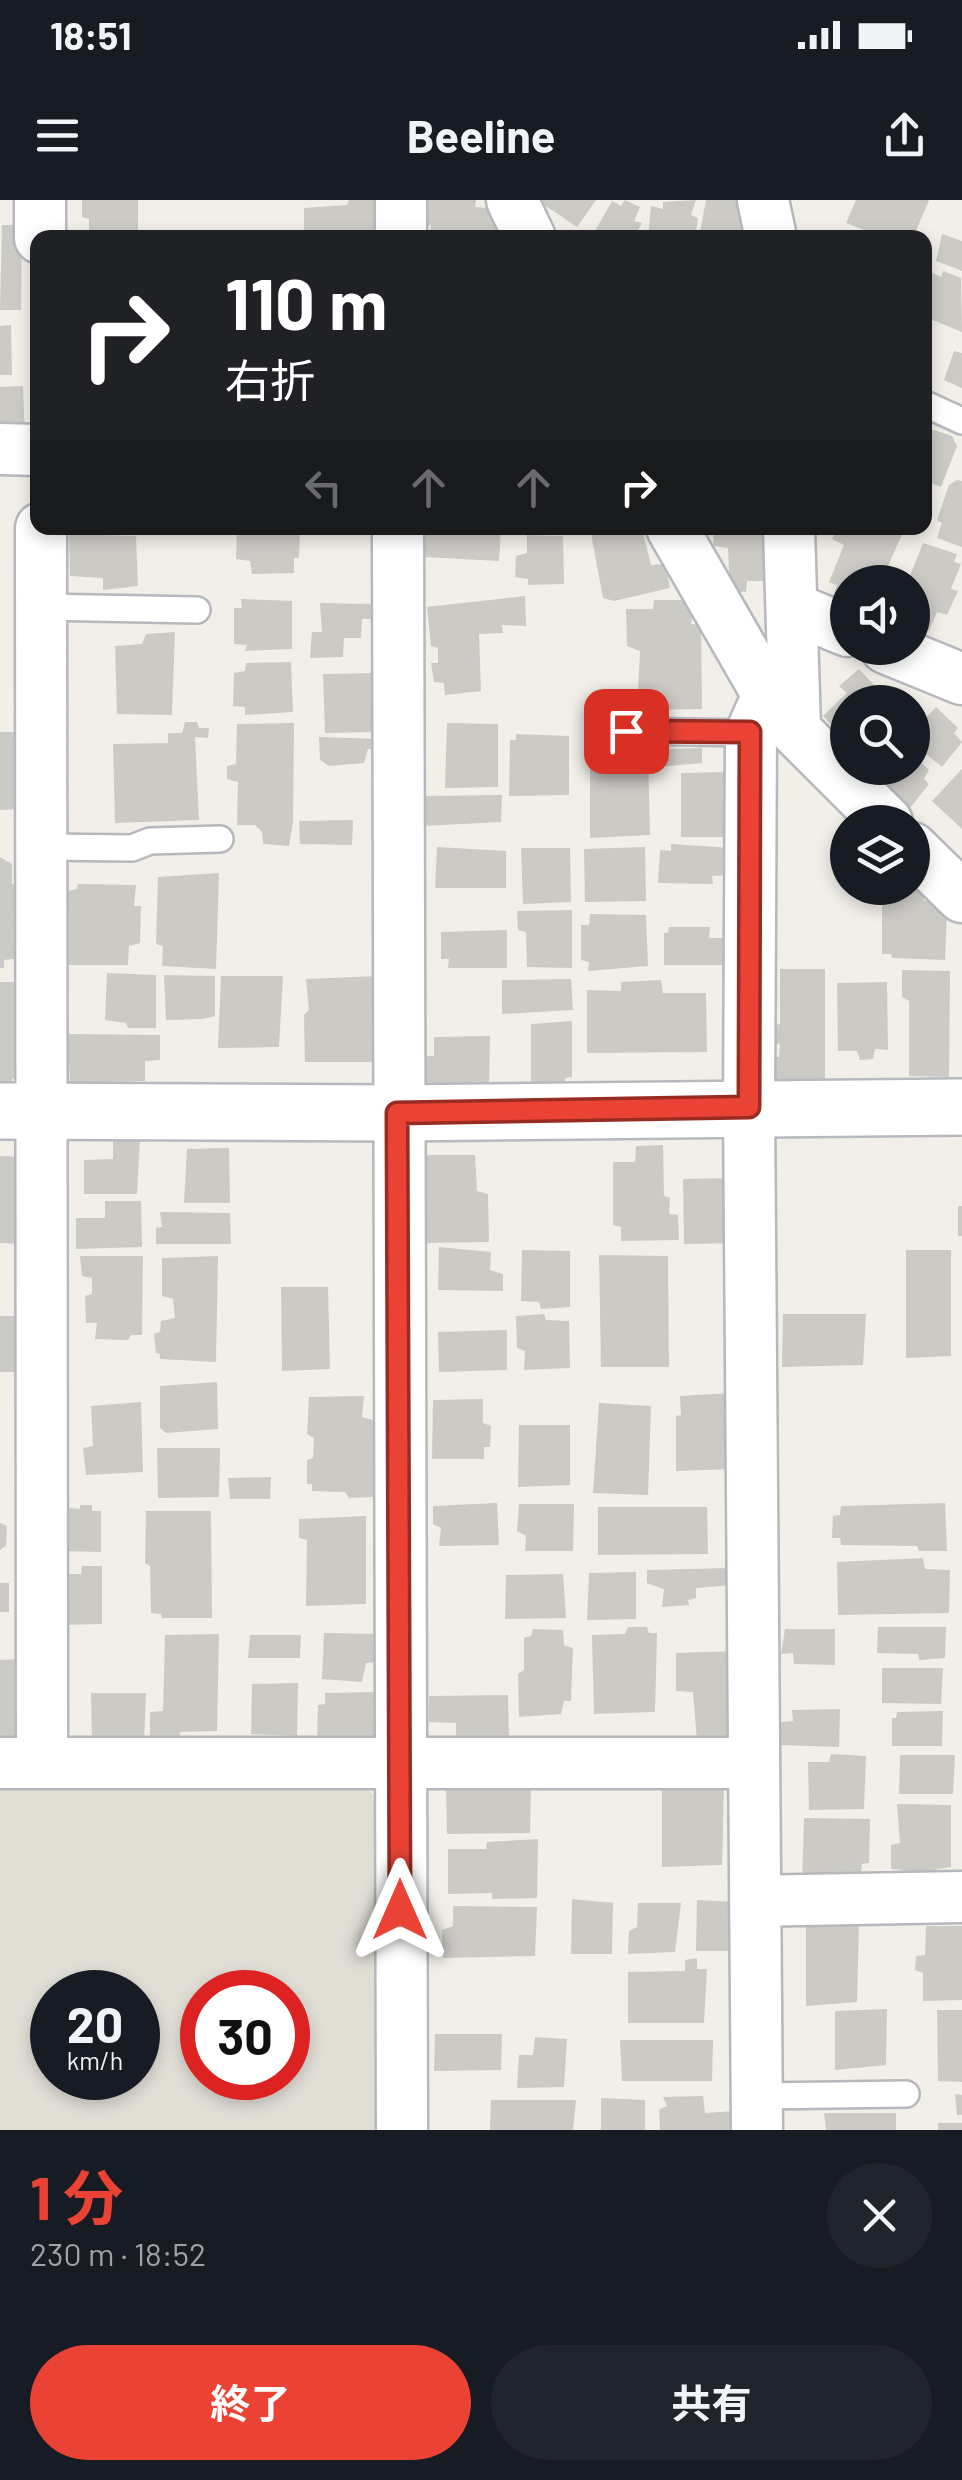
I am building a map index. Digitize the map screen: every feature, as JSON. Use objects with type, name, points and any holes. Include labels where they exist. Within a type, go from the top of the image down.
[{"type":"street","points":[[40,200],[40,230]]},
{"type":"street","points":[[400,230],[401,200]]},
{"type":"street","points":[[512,200],[526,230]]},
{"type":"street","points":[[0,450],[30,450]]},
{"type":"street","points":[[41,535],[42,847],[21,1111],[21,1762],[754,1762]]},
{"type":"street","points":[[398,535],[402,2130]]},
{"type":"street","points":[[676,535],[771,719],[869,805]]},
{"type":"street","points":[[757,2113],[749,1107],[771,719],[794,609],[789,535]]},
{"type":"street","points":[[794,609],[830,624]]},
{"type":"street","points":[[926,665],[962,680]]},
{"type":"street","points":[[930,866],[962,897]]},
{"type":"street","points":[[21,1111],[397,1113],[962,1107]]},
{"type":"street","points":[[755,1902],[962,1898]]},
{"type":"lane","points":[[932,407],[962,421]]},
{"type":"lane","points":[[41,608],[196,610]]},
{"type":"lane","points":[[626,731],[771,719]]},
{"type":"lane","points":[[42,847],[132,848],[150,841],[220,839]]},
{"type":"lane","points":[[757,2113],[906,2094]]},
{"type":"shaded area","points":[[361,1783],[375,1797],[377,2130],[0,2130],[0,1785]]},
{"type":"building","points":[[82,200],[138,200],[138,230],[89,230],[89,219],[82,217]]},
{"type":"building","points":[[349,200],[377,200],[381,230],[304,230],[304,208],[347,205]]},
{"type":"building","points":[[430,200],[476,200],[475,207],[499,209],[496,230],[430,230],[431,225],[421,224],[422,204]]},
{"type":"building","points":[[542,200],[596,200],[577,227]]},
{"type":"building","points":[[625,200],[640,207],[634,221],[642,223],[638,230],[596,230],[612,201],[621,206]]},
{"type":"building","points":[[696,200],[691,215],[698,218],[696,230],[649,230],[651,206],[663,209],[663,202]]},
{"type":"building","points":[[706,200],[740,200],[748,213],[744,230],[700,230]]},
{"type":"building","points":[[856,200],[929,200],[916,230],[864,230],[846,223]]},
{"type":"building","points":[[2,225],[22,225],[21,310],[0,310]]},
{"type":"building","points":[[942,234],[962,241],[962,271],[936,261]]},
{"type":"building","points":[[943,271],[961,278],[962,332],[932,320],[932,272],[941,277]]},
{"type":"building","points":[[11,325],[12,375],[0,375],[0,326]]},
{"type":"building","points":[[954,351],[962,353],[962,388],[944,380]]},
{"type":"building","points":[[23,386],[25,437],[0,437],[0,387]]},
{"type":"building","points":[[932,429],[952,436],[957,446],[941,487],[932,484]]},
{"type":"building","points":[[962,481],[962,547],[937,538],[942,523],[937,520],[949,485]]},
{"type":"building","points":[[69,535],[136,536],[138,586],[103,590],[103,578],[70,576]]},
{"type":"building","points":[[237,535],[300,535],[294,573],[252,574],[250,561],[236,559]]},
{"type":"building","points":[[424,535],[501,535],[499,561],[423,557]]},
{"type":"building","points":[[527,535],[563,536],[564,584],[528,585],[528,579],[515,577],[516,556],[527,553]]},
{"type":"building","points":[[591,535],[644,535],[651,565],[665,564],[670,588],[614,601],[603,598]]},
{"type":"building","points":[[714,535],[769,535],[772,581],[747,581],[746,592],[730,591],[728,548],[713,546]]},
{"type":"building","points":[[834,535],[902,535],[888,565],[836,565],[844,545],[832,539]]},
{"type":"building","points":[[923,543],[957,554],[954,562],[961,564],[951,589],[958,591],[947,615],[937,612],[930,629],[930,565],[914,565]]},
{"type":"building","points":[[525,596],[526,626],[502,625],[503,633],[479,634],[481,691],[445,695],[444,683],[434,682],[431,663],[438,663],[438,648],[431,646],[427,607]]},
{"type":"building","points":[[241,599],[292,601],[292,649],[245,651],[247,645],[234,644],[234,608],[242,608]]},
{"type":"building","points":[[654,600],[695,600],[691,624],[701,625],[702,709],[637,710],[640,651],[627,646],[626,609],[653,609]]},
{"type":"building","points":[[320,603],[372,604],[371,619],[362,619],[361,638],[344,638],[343,657],[310,658],[312,632],[322,632]]},
{"type":"building","points":[[175,632],[172,715],[117,714],[115,646],[142,644],[146,634]]},
{"type":"building","points":[[291,662],[293,712],[245,715],[245,707],[233,706],[234,673],[245,671],[246,663]]},
{"type":"building","points":[[859,669],[874,685],[840,685]]},
{"type":"building","points":[[378,673],[379,732],[325,733],[323,674]]},
{"type":"building","points":[[936,707],[958,728],[954,733],[962,742],[942,767],[930,757],[930,714]]},
{"type":"building","points":[[185,722],[209,728],[208,738],[195,737],[199,820],[115,823],[113,744],[168,743],[168,733],[182,733]]},
{"type":"building","points":[[294,723],[293,822],[289,846],[263,844],[262,832],[255,825],[237,825],[238,782],[227,779],[227,766],[236,764],[237,724]]},
{"type":"building","points":[[447,723],[498,724],[498,787],[445,788]]},
{"type":"building","points":[[0,732],[16,732],[14,783],[19,786],[18,809],[0,810]]},
{"type":"building","points":[[516,734],[569,736],[569,795],[509,796],[510,740],[516,740]]},
{"type":"building","points":[[319,737],[380,739],[379,750],[368,749],[364,763],[329,766],[320,760]]},
{"type":"building","points":[[702,748],[702,763],[658,767],[659,749]]},
{"type":"building","points":[[640,755],[648,755],[650,835],[590,838],[590,769],[640,766]]},
{"type":"building","points":[[962,769],[962,829],[932,801]]},
{"type":"building","points":[[730,772],[735,837],[681,837],[681,773]]},
{"type":"building","points":[[888,785],[928,785],[912,805],[907,805]]},
{"type":"building","points":[[502,795],[501,822],[423,826],[421,796]]},
{"type":"building","points":[[353,820],[352,845],[300,844],[299,821]]},
{"type":"building","points":[[671,844],[731,848],[729,875],[712,876],[713,884],[658,883],[660,850],[671,851]]},
{"type":"building","points":[[437,847],[506,851],[506,888],[435,888]]},
{"type":"building","points":[[645,847],[646,901],[585,902],[584,849]]},
{"type":"building","points":[[521,848],[570,848],[571,902],[523,904]]},
{"type":"building","points":[[0,857],[12,864],[12,884],[22,884],[22,958],[4,960],[4,968],[0,968]]},
{"type":"building","points":[[219,873],[216,969],[162,966],[163,946],[156,944],[158,877]]},
{"type":"building","points":[[78,884],[136,885],[134,906],[141,906],[140,943],[129,946],[128,965],[62,965],[63,892],[77,889]]},
{"type":"building","points":[[930,901],[935,901],[937,910],[947,912],[945,960],[892,958],[891,954],[882,954],[882,905],[930,905]]},
{"type":"building","points":[[572,910],[572,968],[527,967],[526,932],[518,930],[517,911]]},
{"type":"building","points":[[590,914],[646,915],[648,966],[588,971],[589,962],[581,960],[581,925],[589,925]]},
{"type":"building","points":[[669,927],[710,927],[709,938],[729,938],[728,965],[664,965],[664,933],[668,933]]},
{"type":"building","points":[[507,930],[507,968],[448,968],[449,959],[441,959],[441,932]]},
{"type":"building","points":[[780,969],[825,969],[825,1090],[768,1090],[766,1057],[779,1057],[780,1044],[771,1043],[771,1026],[780,1024]]},
{"type":"building","points":[[902,970],[950,971],[949,1077],[909,1076],[909,1001],[902,997]]},
{"type":"building","points":[[107,973],[156,975],[156,1028],[128,1028],[126,1023],[105,1020]]},
{"type":"building","points":[[164,975],[215,976],[215,1016],[166,1020]]},
{"type":"building","points":[[221,976],[283,976],[279,1047],[218,1048]]},
{"type":"building","points":[[379,976],[375,1062],[305,1062],[304,1015],[309,1010],[306,979]]},
{"type":"building","points":[[571,979],[573,1010],[502,1014],[502,980]]},
{"type":"building","points":[[661,980],[663,993],[706,993],[707,1052],[587,1053],[587,990],[621,991],[621,982]]},
{"type":"building","points":[[0,982],[22,982],[24,1078],[12,1079],[12,1085],[0,1085]]},
{"type":"building","points":[[887,982],[888,1050],[875,1049],[873,1059],[860,1060],[857,1051],[838,1051],[837,983]]},
{"type":"building","points":[[572,1021],[572,1077],[565,1078],[565,1086],[531,1086],[531,1024]]},
{"type":"building","points":[[68,1034],[160,1035],[160,1060],[145,1061],[145,1081],[78,1083],[77,1088],[70,1086]]},
{"type":"building","points":[[490,1036],[489,1088],[425,1086],[427,1056],[434,1056],[434,1037]]},
{"type":"building","points":[[140,1139],[137,1194],[84,1194],[84,1160],[113,1159],[113,1140]]},
{"type":"building","points":[[663,1145],[664,1196],[670,1198],[669,1214],[678,1215],[679,1240],[621,1241],[621,1227],[613,1225],[613,1162],[635,1162],[636,1146]]},
{"type":"building","points":[[229,1148],[230,1203],[184,1203],[187,1149]]},
{"type":"building","points":[[427,1155],[475,1155],[477,1191],[488,1194],[489,1242],[426,1243]]},
{"type":"building","points":[[0,1156],[21,1157],[20,1244],[0,1243]]},
{"type":"building","points":[[736,1178],[737,1243],[684,1244],[683,1179]]},
{"type":"building","points":[[105,1201],[141,1201],[142,1247],[76,1249],[76,1218],[105,1218]]},
{"type":"building","points":[[958,1206],[962,1206],[962,1236],[958,1236]]},
{"type":"building","points":[[160,1212],[230,1213],[231,1244],[156,1244],[156,1228],[162,1227]]},
{"type":"building","points":[[439,1247],[491,1252],[490,1270],[503,1274],[503,1291],[438,1290]]},
{"type":"building","points":[[522,1250],[570,1251],[570,1307],[541,1309],[539,1302],[521,1301]]},
{"type":"building","points":[[906,1250],[951,1250],[951,1356],[906,1358]]},
{"type":"building","points":[[599,1255],[668,1256],[669,1367],[601,1367]]},
{"type":"building","points":[[80,1256],[143,1256],[142,1335],[131,1335],[128,1340],[95,1339],[97,1323],[86,1323],[85,1296],[92,1294],[92,1278],[82,1276]]},
{"type":"building","points":[[218,1256],[216,1362],[160,1359],[154,1334],[160,1332],[161,1321],[175,1318],[173,1299],[162,1296],[162,1258]]},
{"type":"building","points":[[281,1287],[328,1287],[330,1369],[282,1371]]},
{"type":"building","points":[[544,1314],[546,1320],[569,1321],[570,1368],[524,1370],[525,1351],[517,1348],[516,1316]]},
{"type":"building","points":[[783,1314],[866,1314],[863,1365],[782,1367]]},
{"type":"building","points":[[0,1316],[18,1316],[19,1372],[0,1372]]},
{"type":"building","points":[[507,1330],[507,1370],[439,1372],[438,1332]]},
{"type":"building","points":[[217,1382],[218,1429],[166,1433],[160,1428],[160,1386]]},
{"type":"building","points":[[732,1393],[734,1469],[676,1471],[680,1396]]},
{"type":"building","points":[[364,1396],[362,1417],[376,1421],[374,1497],[349,1498],[345,1492],[312,1491],[312,1484],[307,1484],[307,1460],[313,1458],[314,1438],[307,1434],[309,1397]]},
{"type":"building","points":[[483,1399],[483,1423],[491,1426],[490,1447],[484,1447],[484,1459],[432,1459],[433,1400]]},
{"type":"building","points":[[141,1402],[143,1472],[86,1475],[83,1448],[93,1446],[91,1406]]},
{"type":"building","points":[[599,1403],[651,1406],[648,1495],[593,1493]]},
{"type":"building","points":[[519,1425],[570,1425],[570,1485],[518,1487]]},
{"type":"building","points":[[157,1448],[220,1448],[219,1497],[158,1498]]},
{"type":"building","points":[[271,1477],[270,1499],[230,1499],[228,1478]]},
{"type":"building","points":[[497,1503],[499,1545],[439,1546],[441,1528],[433,1524],[433,1506]]},
{"type":"building","points":[[945,1503],[947,1551],[919,1551],[917,1546],[841,1545],[840,1538],[832,1538],[833,1516],[840,1515],[841,1506]]},
{"type":"building","points":[[519,1504],[574,1504],[573,1551],[525,1551],[526,1536],[517,1531]]},
{"type":"building","points":[[80,1505],[92,1505],[92,1511],[101,1511],[101,1552],[60,1551],[61,1507],[80,1509]]},
{"type":"building","points":[[598,1507],[707,1507],[708,1554],[598,1555]]},
{"type":"building","points":[[146,1511],[211,1511],[212,1618],[162,1618],[161,1614],[151,1613],[150,1566],[145,1563]]},
{"type":"building","points":[[366,1516],[366,1604],[306,1606],[307,1540],[299,1538],[299,1519]]},
{"type":"building","points":[[0,1523],[7,1526],[6,1546],[0,1550]]},
{"type":"building","points":[[923,1558],[925,1569],[950,1570],[949,1613],[838,1615],[837,1562]]},
{"type":"building","points":[[82,1566],[102,1566],[102,1624],[60,1625],[61,1574],[81,1574]]},
{"type":"building","points":[[732,1568],[733,1585],[696,1588],[696,1598],[688,1600],[689,1605],[662,1607],[664,1589],[647,1583],[647,1570]]},
{"type":"building","points":[[636,1572],[636,1619],[587,1620],[589,1573]]},
{"type":"building","points":[[563,1574],[566,1618],[505,1619],[506,1575]]},
{"type":"building","points":[[0,1583],[9,1583],[9,1612],[0,1612]]},
{"type":"building","points":[[628,1627],[647,1627],[649,1633],[657,1633],[655,1712],[594,1714],[592,1635],[625,1634]]},
{"type":"building","points":[[878,1627],[946,1627],[945,1658],[919,1660],[918,1654],[877,1653]]},
{"type":"building","points":[[533,1629],[563,1630],[564,1645],[573,1648],[571,1701],[564,1701],[561,1714],[519,1717],[518,1674],[524,1670],[524,1638],[531,1636]]},
{"type":"building","points":[[785,1629],[835,1629],[835,1665],[794,1664],[793,1653],[781,1654]]},
{"type":"building","points":[[324,1633],[385,1634],[383,1662],[366,1663],[362,1682],[322,1679]]},
{"type":"building","points":[[219,1634],[217,1731],[180,1732],[179,1748],[150,1748],[150,1712],[163,1711],[165,1635]]},
{"type":"building","points":[[250,1635],[301,1635],[300,1658],[248,1658]]},
{"type":"building","points":[[737,1651],[736,1738],[697,1741],[693,1692],[676,1691],[676,1653]]},
{"type":"building","points":[[21,1659],[23,1746],[0,1746],[0,1660]]},
{"type":"building","points":[[882,1668],[943,1668],[941,1704],[882,1703]]},
{"type":"building","points":[[298,1683],[297,1736],[251,1734],[252,1684]]},
{"type":"building","points":[[381,1692],[379,1747],[317,1740],[318,1705],[325,1704],[325,1693]]},
{"type":"building","points":[[91,1693],[146,1693],[144,1743],[92,1744]]},
{"type":"building","points":[[508,1695],[509,1740],[456,1741],[456,1723],[429,1722],[429,1696]]},
{"type":"building","points":[[840,1709],[839,1747],[779,1745],[780,1722],[793,1721],[792,1710]]},
{"type":"building","points":[[943,1711],[942,1746],[892,1746],[892,1718],[896,1718],[897,1712]]},
{"type":"building","points":[[831,1754],[866,1756],[864,1809],[809,1810],[808,1762],[829,1762]]},
{"type":"building","points":[[900,1755],[955,1755],[953,1794],[899,1794]]},
{"type":"building","points":[[724,1785],[722,1865],[662,1867],[662,1786]]},
{"type":"building","points":[[446,1788],[531,1789],[530,1833],[447,1834]]},
{"type":"building","points":[[897,1804],[951,1805],[951,1867],[933,1870],[932,1881],[903,1882],[902,1870],[891,1869],[891,1845],[900,1843]]},
{"type":"building","points":[[804,1818],[870,1819],[869,1863],[862,1864],[860,1885],[802,1884]]},
{"type":"building","points":[[538,1839],[537,1898],[492,1899],[492,1893],[448,1894],[448,1849],[486,1849],[487,1842]]},
{"type":"building","points":[[572,1899],[613,1903],[612,1954],[571,1954]]},
{"type":"building","points":[[697,1900],[739,1902],[737,1951],[696,1951]]},
{"type":"building","points":[[638,1903],[681,1903],[675,1952],[628,1954],[629,1931],[637,1927]]},
{"type":"building","points":[[453,1906],[537,1907],[535,1956],[443,1958],[442,1930],[453,1926]]},
{"type":"building","points":[[835,1921],[859,1923],[857,2002],[806,2006],[806,1926],[833,1927]]},
{"type":"building","points":[[926,1926],[962,1926],[962,2000],[923,2001],[923,1973],[915,1970],[916,1956],[925,1955]]},
{"type":"building","points":[[697,1958],[697,1969],[707,1969],[704,2023],[628,2023],[628,1972],[685,1971],[685,1960]]},
{"type":"building","points":[[887,2009],[886,2065],[835,2070],[835,2011]]},
{"type":"building","points":[[937,2010],[962,2010],[962,2082],[938,2081]]},
{"type":"building","points":[[435,2034],[502,2034],[501,2070],[434,2071]]},
{"type":"building","points":[[535,2037],[567,2039],[564,2087],[517,2088],[519,2055],[533,2055]]},
{"type":"building","points":[[620,2040],[713,2040],[712,2081],[622,2081]]},
{"type":"building","points":[[955,2094],[962,2095],[962,2115],[957,2115]]},
{"type":"building","points":[[703,2096],[705,2113],[736,2111],[736,2130],[660,2130],[659,2110],[667,2106],[663,2097]]},
{"type":"building","points":[[601,2098],[645,2100],[645,2130],[601,2130]]},
{"type":"building","points":[[491,2100],[576,2100],[573,2130],[490,2130]]},
{"type":"building","points":[[824,2113],[896,2113],[896,2130],[826,2130]]},
{"type":"building","points":[[938,2123],[962,2123],[962,2130],[938,2130]]},
{"type":"route","points":[[400,1910],[397,1113],[749,1107],[750,732],[626,731]]}]
